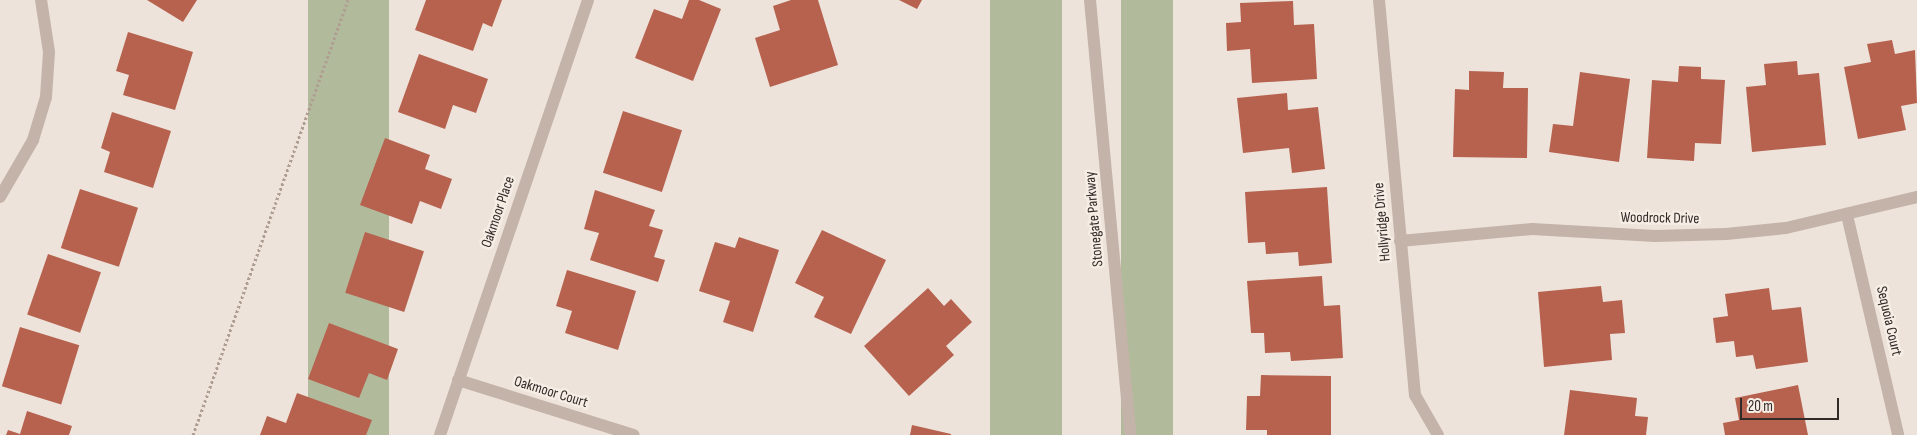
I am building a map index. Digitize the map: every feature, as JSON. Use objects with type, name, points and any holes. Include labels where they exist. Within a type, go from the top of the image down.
[{"type":"street","points":[[0,197],[33,140],[46,97],[49,52],[41,0]]},
{"type":"street","name":"Oakmoor Place","points":[[440,435],[588,0]]},
{"type":"street","name":"Stonegate Parkway","points":[[1090,0],[1130,435]]},
{"type":"street","name":"Hollyridge Drive","points":[[1379,0],[1415,395],[1438,435]]},
{"type":"street","name":"Woodrock Drive","points":[[1400,240],[1532,229],[1698,236],[1786,228],[1917,197]]},
{"type":"street","name":"Sequoia Court","points":[[1847,215],[1898,435]]},
{"type":"street","name":"Oakmoor Court","points":[[458,380],[634,435]]},
{"type":"path","points":[[194,435],[348,0]]},
{"type":"green space","points":[[308,0],[389,0],[389,435],[308,435]]},
{"type":"green space","points":[[990,0],[1062,0],[1062,435],[990,435]]},
{"type":"green space","points":[[1121,0],[1173,0],[1173,435],[1121,435]]},
{"type":"building","points":[[147,0],[197,0],[183,22]]},
{"type":"building","points":[[426,0],[502,0],[492,27],[483,23],[473,51],[415,30]]},
{"type":"building","points":[[689,0],[699,0],[721,9],[693,81],[635,58],[654,9],[682,19]]},
{"type":"building","points":[[791,0],[818,0],[838,65],[770,87],[755,38],[780,30],[773,6]]},
{"type":"building","points":[[899,0],[922,0],[917,9]]},
{"type":"building","points":[[1293,1],[1294,25],[1314,24],[1317,79],[1252,83],[1250,49],[1227,51],[1226,23],[1241,22],[1240,3]]},
{"type":"building","points":[[128,32],[193,52],[175,110],[123,95],[129,75],[116,71]]},
{"type":"building","points":[[1892,40],[1895,54],[1915,50],[1917,103],[1901,106],[1906,130],[1858,139],[1844,67],[1871,62],[1867,44]]},
{"type":"building","points":[[419,54],[488,79],[476,113],[453,105],[445,129],[398,112]]},
{"type":"building","points":[[1797,61],[1798,75],[1819,73],[1826,145],[1752,152],[1746,87],[1766,85],[1764,64]]},
{"type":"building","points":[[1679,66],[1701,67],[1701,79],[1725,80],[1721,144],[1695,143],[1694,161],[1647,158],[1652,80],[1678,82]]},
{"type":"building","points":[[1469,71],[1504,72],[1503,88],[1528,88],[1527,158],[1453,157],[1455,89],[1469,90]]},
{"type":"building","points":[[1580,72],[1630,79],[1619,162],[1549,152],[1553,124],[1573,126]]},
{"type":"building","points":[[1287,93],[1288,110],[1318,107],[1325,169],[1292,173],[1289,148],[1243,153],[1237,98]]},
{"type":"building","points":[[623,111],[682,130],[662,192],[603,173]]},
{"type":"building","points":[[112,112],[171,131],[153,188],[104,172],[110,152],[101,148]]},
{"type":"building","points":[[385,138],[430,155],[425,169],[452,179],[441,209],[420,201],[412,224],[360,205]]},
{"type":"building","points":[[1327,187],[1332,263],[1299,266],[1298,252],[1266,254],[1265,242],[1248,243],[1245,192]]},
{"type":"building","points":[[80,189],[138,208],[119,267],[61,248]]},
{"type":"building","points":[[595,190],[655,210],[649,226],[663,230],[654,257],[665,260],[658,282],[590,260],[599,233],[584,229]]},
{"type":"building","points":[[822,230],[886,260],[851,334],[814,317],[824,297],[795,283]]},
{"type":"building","points":[[365,232],[424,251],[404,312],[345,293]]},
{"type":"building","points":[[739,237],[779,250],[753,332],[723,322],[730,301],[699,291],[715,242],[735,248]]},
{"type":"building","points":[[48,254],[101,272],[80,333],[27,315]]},
{"type":"building","points":[[567,270],[636,291],[618,350],[565,333],[572,311],[556,306]]},
{"type":"building","points":[[1322,276],[1324,306],[1340,305],[1343,358],[1291,361],[1290,352],[1265,353],[1264,333],[1251,333],[1247,281]]},
{"type":"building","points":[[1601,286],[1603,302],[1622,300],[1625,333],[1610,334],[1612,360],[1544,367],[1538,292]]},
{"type":"building","points":[[928,288],[944,306],[951,299],[972,322],[946,346],[954,355],[909,396],[864,346]]},
{"type":"building","points":[[1769,288],[1772,310],[1801,307],[1808,362],[1756,369],[1753,355],[1736,357],[1734,341],[1716,343],[1713,318],[1728,316],[1725,294]]},
{"type":"building","points":[[329,323],[398,349],[387,380],[369,373],[359,398],[308,379]]},
{"type":"building","points":[[20,327],[79,345],[61,404],[2,386]]},
{"type":"building","points":[[1261,375],[1331,376],[1331,435],[1267,435],[1267,430],[1246,430],[1247,396],[1260,396]]},
{"type":"building","points":[[1798,385],[1808,435],[1725,435],[1723,423],[1739,420],[1735,398]]},
{"type":"building","points":[[1570,390],[1637,398],[1635,416],[1648,417],[1646,435],[1564,435]]},
{"type":"building","points":[[297,393],[372,420],[366,435],[260,435],[267,416],[286,423]]},
{"type":"building","points":[[27,411],[72,426],[69,435],[6,435],[8,430],[20,434]]},
{"type":"building","points":[[912,425],[951,434],[951,435],[910,435]]}]
